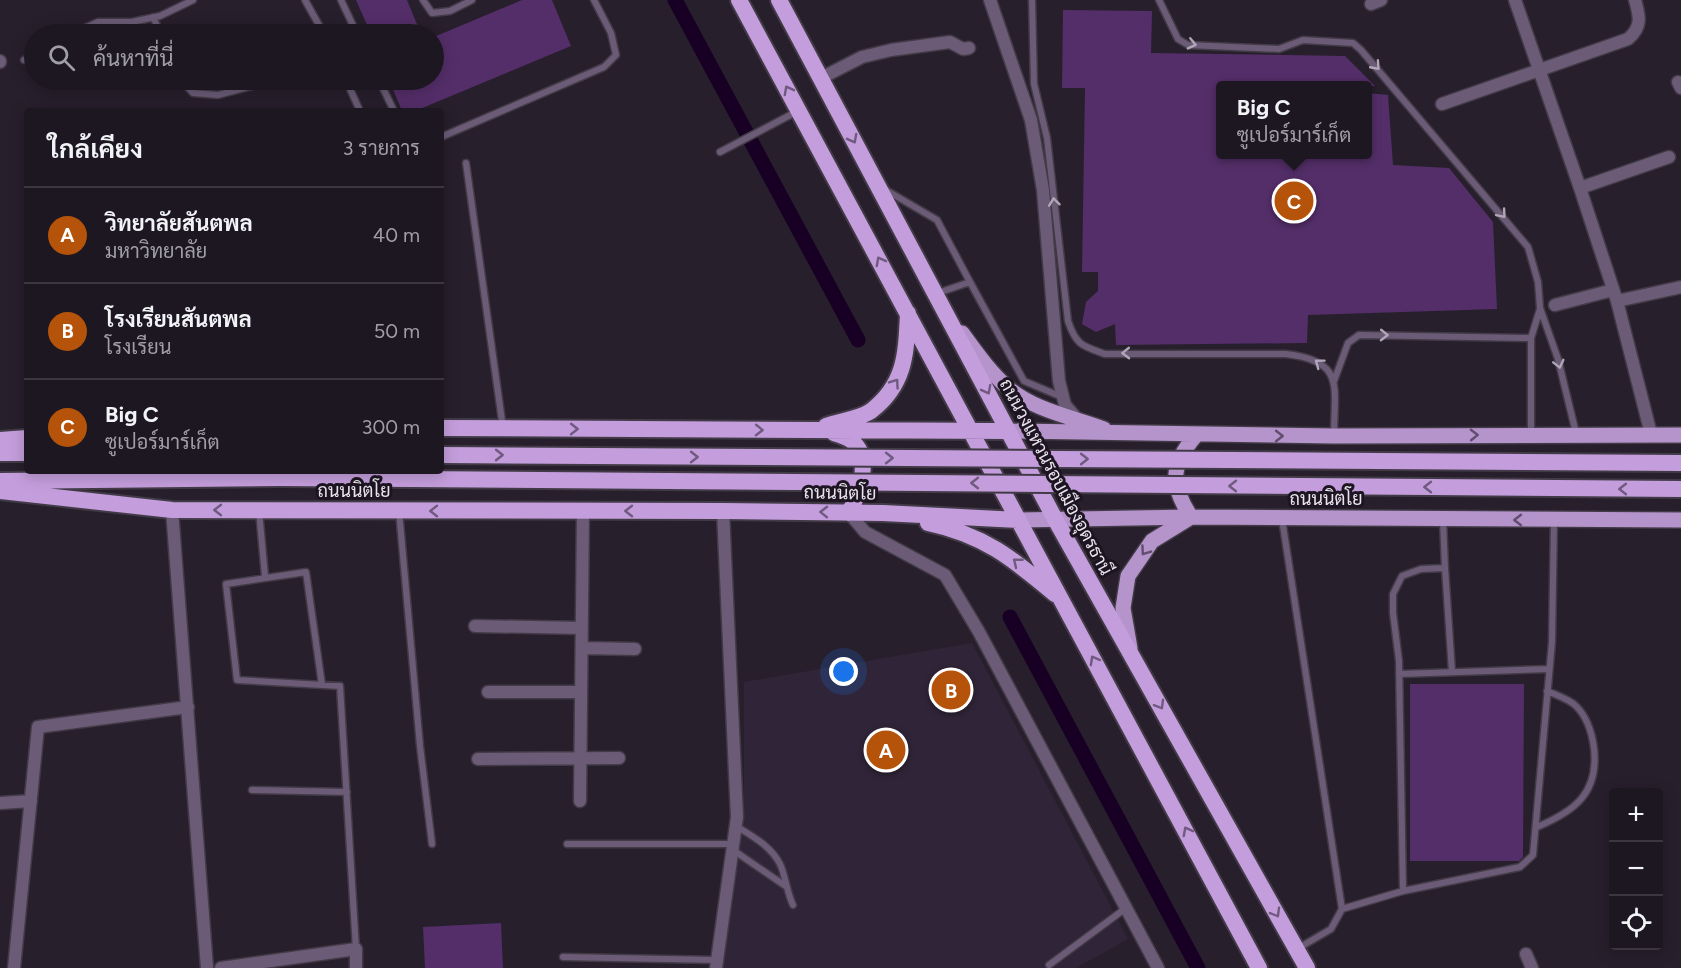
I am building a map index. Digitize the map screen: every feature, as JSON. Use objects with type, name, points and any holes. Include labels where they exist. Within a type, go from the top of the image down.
[{"type":"highway","points":[[739,0],[1259,968]]},
{"type":"highway","name":"ถนนวงแหวนรอบเมืองอุดรธานี","points":[[779,0],[1055,519],[1307,968]]},
{"type":"highway","points":[[811,430],[870,412],[899,380],[906,356],[908,313]]},
{"type":"highway","points":[[444,428],[1008,431]]},
{"type":"highway","points":[[831,431],[852,441],[861,455],[862,488],[849,513]]},
{"type":"highway","points":[[0,440],[24,438]]},
{"type":"highway","points":[[0,453],[24,453]]},
{"type":"highway","name":"ถนนนิตโย","points":[[444,455],[1681,463]]},
{"type":"highway","name":"ถนนนิตโย","points":[[0,481],[280,478],[1681,489]]},
{"type":"highway","name":"ถนนนิตโย","points":[[0,491],[172,510],[723,511],[883,513],[1019,520]]},
{"type":"highway","points":[[883,513],[957,529],[1003,551],[1061,600]]},
{"type":"main road","points":[[937,298],[986,365],[1006,387],[1041,408],[1116,434]]},
{"type":"main road","points":[[1008,431],[1334,436],[1681,435]]},
{"type":"main road","points":[[1131,655],[1123,608],[1128,576],[1152,541],[1191,517],[1178,498],[1175,475],[1182,451],[1196,435]]},
{"type":"main road","name":"ถนนนิตโย","points":[[1019,520],[1191,517],[1681,520]]},
{"type":"street","points":[[990,0],[1031,120],[1043,190],[1059,381],[1065,405],[1077,419]]},
{"type":"street","points":[[1515,0],[1615,296],[1651,434]]},
{"type":"street","points":[[1442,104],[1628,39],[1637,31],[1640,23],[1635,0]]},
{"type":"street","points":[[820,78],[862,57],[891,50],[950,42],[963,49],[969,48]]},
{"type":"street","points":[[1580,188],[1669,157]]},
{"type":"street","points":[[1555,305],[1681,287]]},
{"type":"street","points":[[172,510],[207,968]]},
{"type":"street","points":[[716,964],[736,826],[723,511]]},
{"type":"street","points":[[580,801],[583,512]]},
{"type":"street","points":[[849,513],[865,532],[945,575],[979,632],[1158,968]]},
{"type":"street","points":[[475,626],[582,628]]},
{"type":"street","points":[[582,648],[635,649]]},
{"type":"street","points":[[488,692],[581,692]]},
{"type":"street","points":[[14,968],[38,727],[188,707]]},
{"type":"street","points":[[478,759],[619,758]]},
{"type":"street","points":[[0,802],[31,801]]},
{"type":"street","points":[[221,968],[357,949],[356,968]]},
{"type":"street","points":[[1526,954],[1532,968]]},
{"type":"lane","points":[[94,24],[132,22],[153,17],[193,0]]},
{"type":"lane","points":[[305,0],[318,24]]},
{"type":"lane","points":[[341,0],[352,24]]},
{"type":"lane","points":[[423,0],[432,13],[450,11],[472,0]]},
{"type":"lane","points":[[444,136],[604,67],[616,55],[611,33],[594,0]]},
{"type":"lane","points":[[1032,0],[1034,84],[1047,138],[1068,321],[1074,339],[1082,346],[1105,354],[1309,356],[1317,359],[1334,381]]},
{"type":"lane","points":[[1159,0],[1178,39],[1188,45],[1279,49],[1303,40],[1353,43],[1362,50],[1520,236],[1533,262],[1540,308],[1558,359],[1576,435]]},
{"type":"lane","points":[[153,17],[156,24]]},
{"type":"lane","points":[[190,90],[193,93],[218,95],[237,90]]},
{"type":"lane","points":[[351,90],[359,108]]},
{"type":"lane","points":[[384,90],[393,108]]},
{"type":"lane","points":[[720,152],[799,110]]},
{"type":"lane","points":[[466,163],[503,428]]},
{"type":"lane","points":[[877,184],[937,220],[1024,381],[1063,397]]},
{"type":"lane","points":[[937,298],[970,282]]},
{"type":"lane","points":[[1531,434],[1531,338],[1540,308]]},
{"type":"lane","points":[[1334,436],[1334,381],[1348,343],[1359,335],[1531,338]]},
{"type":"lane","points":[[259,510],[265,576]]},
{"type":"lane","points":[[399,511],[420,746],[432,844]]},
{"type":"lane","points":[[1282,518],[1342,909],[1330,929],[1297,949]]},
{"type":"lane","points":[[1443,519],[1452,672]]},
{"type":"lane","points":[[1342,909],[1403,891],[1520,867],[1533,855],[1549,669],[1554,520]]},
{"type":"lane","points":[[1403,891],[1399,674],[1393,594],[1402,576],[1421,569],[1445,568]]},
{"type":"lane","points":[[322,685],[306,572],[265,576],[226,584],[237,680],[322,685],[340,686],[357,949]]},
{"type":"lane","points":[[1399,674],[1549,669]]},
{"type":"lane","points":[[1537,827],[1564,816],[1578,804],[1593,780],[1595,764],[1592,734],[1583,714],[1575,704],[1547,691]]},
{"type":"lane","points":[[252,790],[347,792]]},
{"type":"lane","points":[[736,826],[761,841],[775,857],[780,865],[784,885],[793,905]]},
{"type":"lane","points":[[567,844],[733,847],[784,885]]},
{"type":"lane","points":[[1049,965],[1126,908]]},
{"type":"lane","points":[[563,957],[716,964]]},
{"type":"shaded area","points":[[972,643],[1128,939],[1076,968],[723,968],[744,819],[744,682]]},
{"type":"building","points":[[356,0],[407,0],[417,24],[367,24]]},
{"type":"building","points":[[522,0],[552,0],[571,46],[422,108],[401,108],[393,90],[444,90],[444,33]]},
{"type":"building","points":[[1063,10],[1152,11],[1151,53],[1345,56],[1370,81],[1216,81],[1216,159],[1372,159],[1372,93],[1388,95],[1393,165],[1449,168],[1493,222],[1497,309],[1308,315],[1307,343],[1116,345],[1115,324],[1096,332],[1082,324],[1086,302],[1098,291],[1098,272],[1082,272],[1085,88],[1062,88]]},
{"type":"building","points":[[1410,684],[1524,684],[1523,857],[1519,861],[1410,861]]},
{"type":"building","points":[[501,923],[503,968],[425,968],[423,927]]},
{"type":"waterway","points":[[675,0],[858,340]]},
{"type":"waterway","points":[[1010,617],[1198,968]]},
{"type":"place","name":"Big C","points":[[1294,201]]},
{"type":"place","name":"โรงเรียนสันตพล","points":[[951,690]]},
{"type":"place","name":"วิทยาลัยสันตพล","points":[[886,750]]}]
